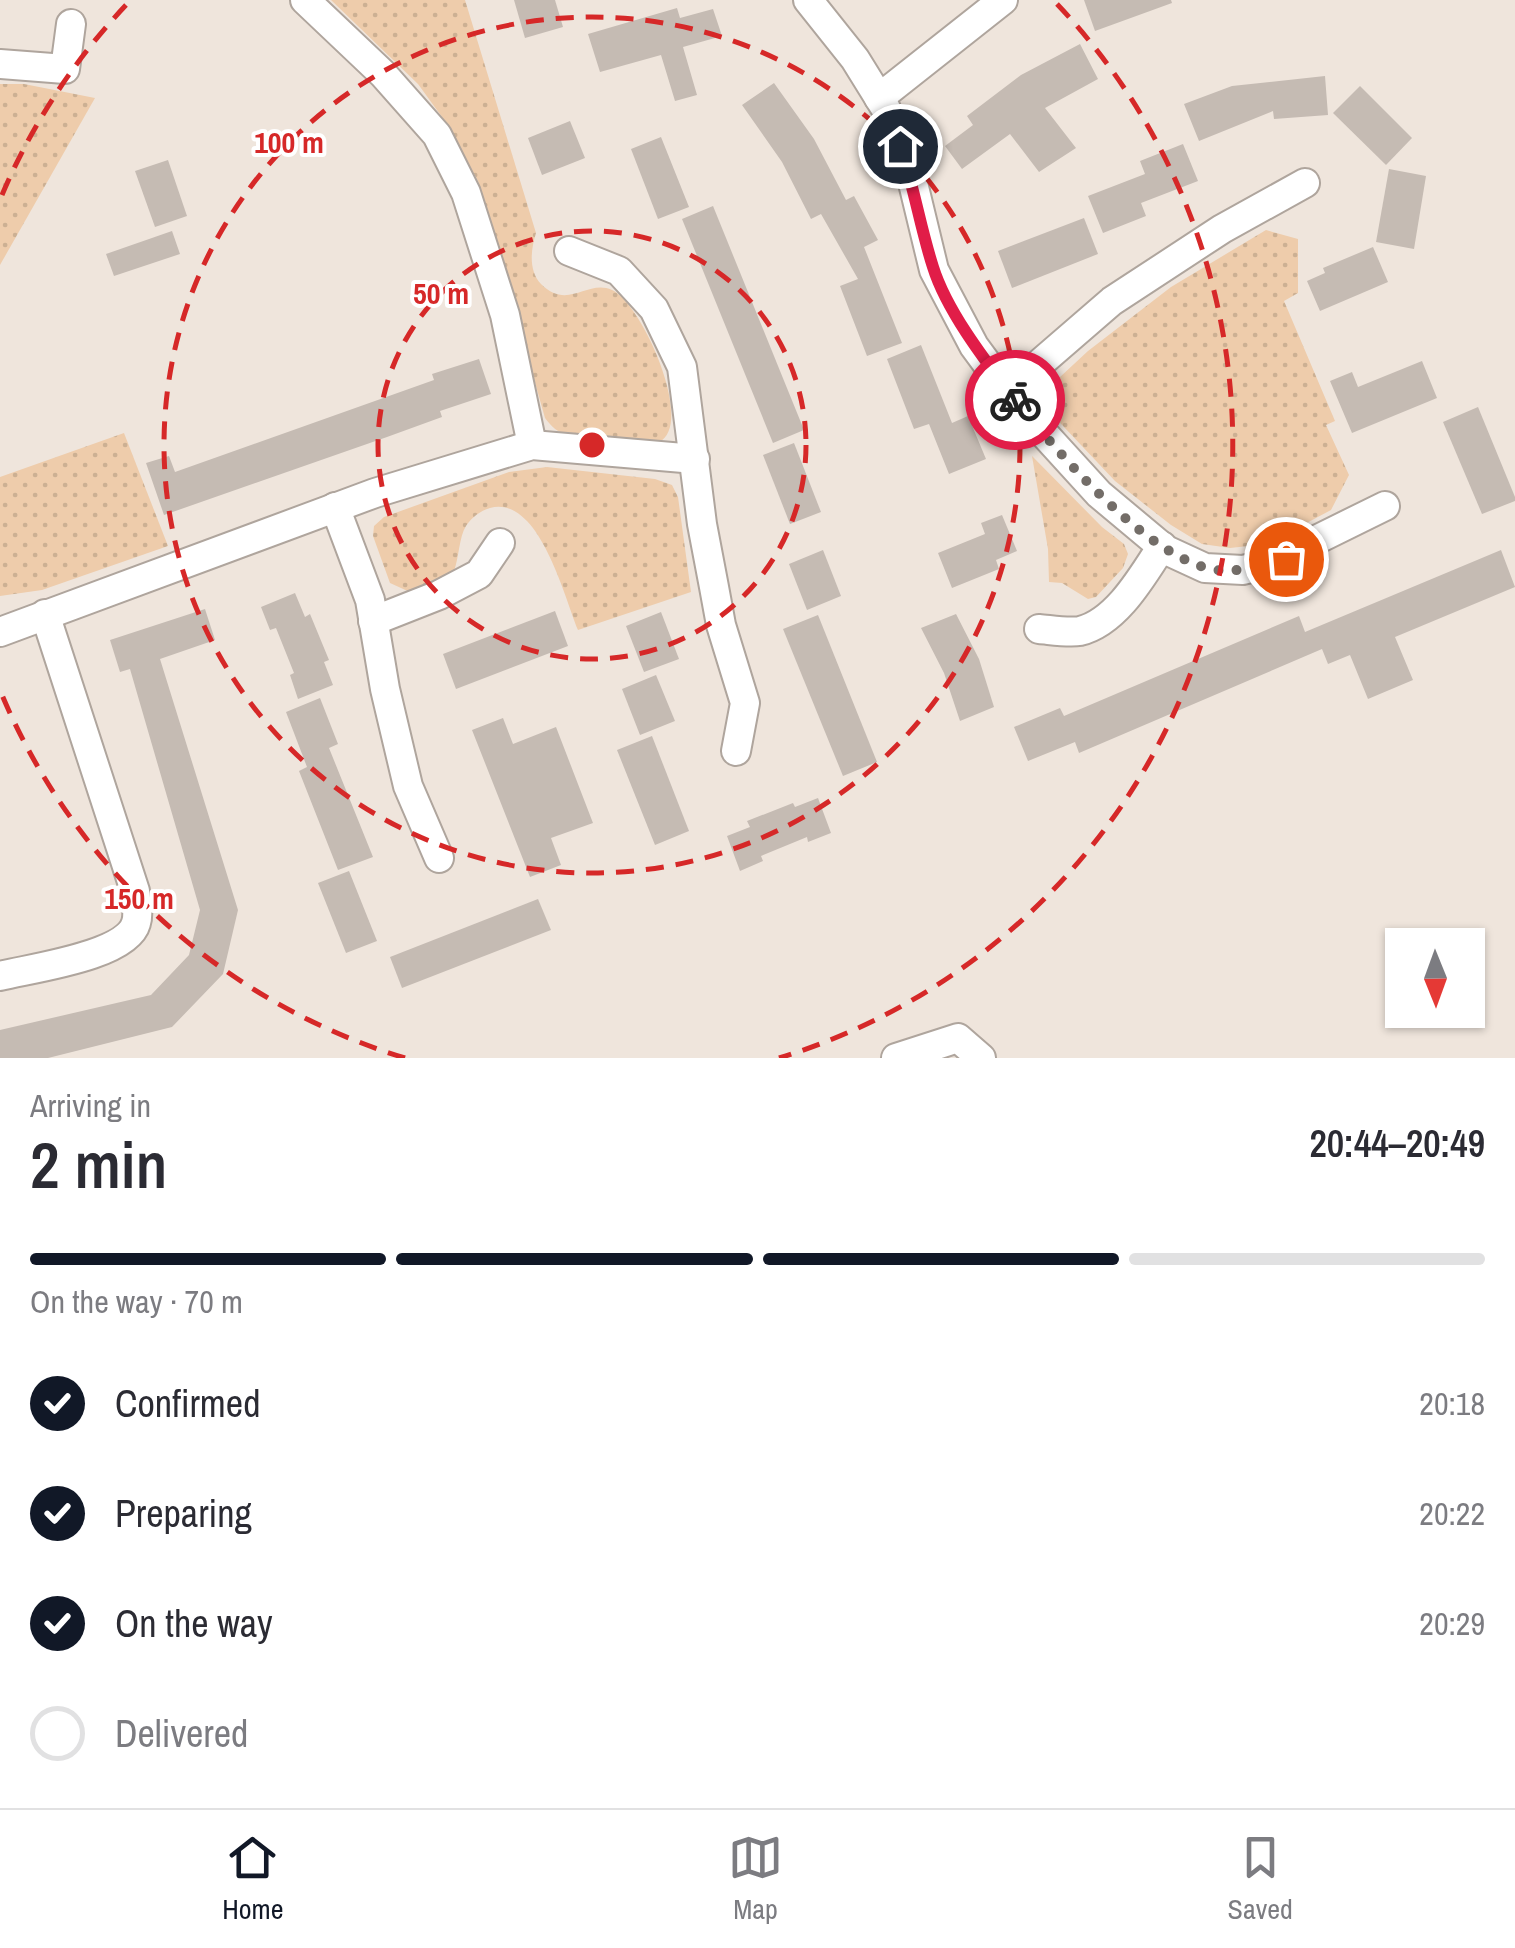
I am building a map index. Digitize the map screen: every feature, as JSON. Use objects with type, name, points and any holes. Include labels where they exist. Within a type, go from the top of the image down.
[{"type":"street","points":[[305,0],[383,74],[437,135],[466,193],[505,314],[532,445]]},
{"type":"street","points":[[808,0],[855,59],[879,98],[913,183],[934,270],[974,346],[1008,392],[1099,494],[1162,546],[1206,568],[1243,570],[1286,559],[1385,506]]},
{"type":"street","points":[[879,98],[1004,0]]},
{"type":"street","points":[[0,64],[65,69],[71,24]]},
{"type":"street","points":[[1008,392],[1112,301],[1222,229],[1305,182]]},
{"type":"street","points":[[569,251],[619,271],[654,309],[682,367],[702,524],[721,626],[745,703],[736,751]]},
{"type":"street","points":[[0,632],[336,508],[532,445],[695,459]]},
{"type":"street","points":[[336,508],[370,600],[408,786],[439,858]]},
{"type":"street","points":[[373,620],[439,595],[480,574],[500,543]]},
{"type":"street","points":[[1039,630],[1080,631],[1108,615],[1138,582],[1162,546]]},
{"type":"street","points":[[0,976],[101,952],[127,938],[137,921],[135,891],[44,614]]},
{"type":"street","points":[[896,1058],[958,1038],[981,1058]]},
{"type":"shaded area","points":[[331,0],[465,0],[536,233],[532,252],[534,272],[541,284],[560,295],[594,288],[612,290],[637,316],[668,389],[669,431],[659,442],[629,444],[577,438],[558,431],[545,418],[478,181],[442,117],[418,84]]},
{"type":"shaded area","points":[[0,84],[24,84],[95,98],[0,265]]},
{"type":"shaded area","points":[[1266,230],[1298,239],[1298,293],[1284,301],[1335,421],[1326,425],[1349,475],[1331,510],[1267,544],[1230,548],[1202,544],[1115,481],[1046,408],[1043,399],[1046,390],[1088,351],[1171,287]]},
{"type":"shaded area","points":[[124,433],[168,546],[42,590],[0,596],[0,477]]},
{"type":"shaded area","points":[[1032,456],[1124,544],[1128,554],[1123,568],[1096,597],[1088,599],[1062,583],[1049,582],[1048,549]]},
{"type":"shaded area","points":[[547,467],[655,479],[672,485],[678,497],[691,592],[578,630],[557,573],[536,532],[507,508],[486,509],[468,523],[454,571],[412,593],[390,583],[373,536],[374,526],[384,517],[509,472]]},
{"type":"building","points":[[514,0],[555,0],[563,27],[525,38]]},
{"type":"building","points":[[1084,0],[1171,0],[1172,3],[1095,31]]},
{"type":"building","points":[[677,8],[680,18],[713,9],[722,36],[683,47],[697,95],[675,101],[661,55],[600,72],[588,34]]},
{"type":"building","points":[[1080,44],[1098,79],[1045,108],[1076,148],[1039,172],[1010,134],[962,169],[945,146],[973,125],[967,116],[1021,75]]},
{"type":"building","points":[[1325,76],[1328,115],[1274,119],[1273,111],[1199,141],[1184,104],[1232,86]]},
{"type":"building","points":[[774,83],[814,139],[846,200],[854,196],[878,240],[864,247],[902,343],[867,356],[840,286],[858,279],[821,214],[811,219],[782,162],[742,105]]},
{"type":"building","points":[[1360,86],[1412,138],[1386,165],[1333,113]]},
{"type":"building","points":[[570,121],[585,158],[542,175],[528,138]]},
{"type":"building","points":[[661,137],[689,207],[658,219],[631,149]]},
{"type":"building","points":[[1183,144],[1198,181],[1141,203],[1146,216],[1103,233],[1088,196],[1145,174],[1140,161]]},
{"type":"building","points":[[168,160],[187,216],[155,227],[135,171]]},
{"type":"building","points":[[1389,169],[1426,176],[1414,249],[1376,242]]},
{"type":"building","points":[[713,206],[804,430],[773,443],[682,219]]},
{"type":"building","points":[[1084,218],[1098,254],[1012,288],[998,251]]},
{"type":"building","points":[[172,231],[180,254],[114,276],[106,254]]},
{"type":"building","points":[[1373,247],[1388,282],[1320,311],[1307,281],[1325,273],[1323,268]]},
{"type":"building","points":[[921,345],[952,423],[968,416],[986,459],[949,474],[929,424],[914,429],[887,359]]},
{"type":"building","points":[[479,359],[491,394],[440,411],[442,417],[164,515],[146,463],[169,456],[175,472],[434,380],[432,374]]},
{"type":"building","points":[[1422,361],[1437,398],[1352,433],[1330,381],[1352,372],[1358,387]]},
{"type":"building","points":[[1478,407],[1515,497],[1515,501],[1482,514],[1443,422]]},
{"type":"building","points":[[794,443],[821,512],[790,524],[763,455]]},
{"type":"building","points":[[1002,515],[1017,551],[996,560],[999,569],[952,588],[938,553],[985,534],[981,523]]},
{"type":"building","points":[[823,550],[841,596],[807,610],[789,564]]},
{"type":"building","points":[[1501,550],[1515,587],[1395,637],[1413,680],[1368,699],[1350,655],[1328,664],[1322,649],[1079,753],[1075,742],[1028,761],[1014,727],[1060,708],[1064,716],[1299,616],[1305,632]]},
{"type":"building","points":[[295,593],[305,617],[310,614],[329,660],[324,662],[333,685],[298,699],[290,675],[294,673],[276,628],[270,630],[261,607]]},
{"type":"building","points":[[205,609],[215,640],[160,659],[238,910],[223,974],[172,1027],[48,1058],[0,1058],[0,1030],[151,995],[189,955],[200,910],[130,669],[120,672],[110,640]]},
{"type":"building","points":[[555,611],[568,646],[456,689],[443,654]]},
{"type":"building","points":[[661,612],[679,659],[644,672],[626,626]]},
{"type":"building","points":[[956,614],[979,659],[994,707],[960,721],[944,673],[921,628]]},
{"type":"building","points":[[818,615],[877,762],[843,776],[783,629]]},
{"type":"building","points":[[656,675],[675,721],[640,735],[622,689]]},
{"type":"building","points":[[320,698],[338,744],[329,748],[373,857],[338,870],[299,771],[307,767],[286,712]]},
{"type":"building","points":[[503,718],[513,744],[556,727],[593,823],[551,838],[561,865],[530,877],[472,730]]},
{"type":"building","points":[[652,736],[689,831],[655,845],[617,750]]},
{"type":"building","points":[[818,798],[831,833],[808,842],[807,837],[761,856],[763,861],[740,871],[727,836],[750,827],[747,821]]},
{"type":"building","points":[[349,871],[377,941],[346,953],[318,883]]},
{"type":"building","points":[[538,899],[551,930],[402,988],[390,957]]},
{"type":"way so far","points":[[1015,400],[1099,494],[1166,550],[1206,568],[1243,570],[1286,559]]},
{"type":"route","points":[[900,146],[934,270],[974,346],[1015,400]]}]
